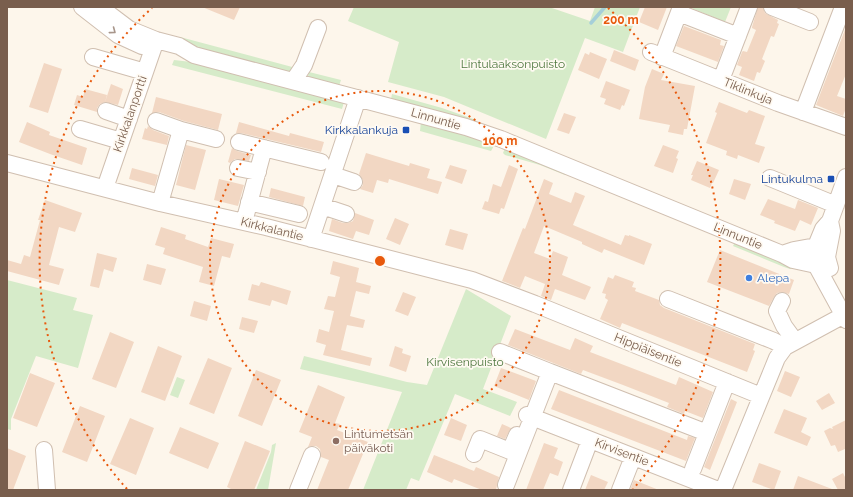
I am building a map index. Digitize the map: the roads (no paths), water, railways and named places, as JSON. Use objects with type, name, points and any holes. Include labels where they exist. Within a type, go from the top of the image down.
[{"type":"street","name":"Linnuntie","points":[[82,7],[118,35],[139,45],[179,46],[194,55],[294,80],[466,127],[502,139],[782,254],[793,260],[822,261]]},
{"type":"street","name":"Linnuntie","points":[[100,7],[129,29],[154,45]]},
{"type":"street","points":[[721,80],[749,7]]},
{"type":"street","points":[[772,7],[810,22]]},
{"type":"street","points":[[803,112],[843,7]]},
{"type":"street","points":[[680,10],[738,36]]},
{"type":"street","name":"Tiklinkuja","points":[[680,10],[656,55],[721,80],[780,97],[803,112],[846,127]]},
{"type":"street","points":[[294,80],[304,65],[318,28]]},
{"type":"street","name":"Kirkkalanportti","points":[[105,188],[154,45]]},
{"type":"street","points":[[93,57],[145,72]]},
{"type":"street","points":[[311,239],[358,98]]},
{"type":"street","points":[[106,111],[129,119]]},
{"type":"street","points":[[156,122],[216,139]]},
{"type":"street","points":[[80,129],[121,141]]},
{"type":"street","points":[[160,203],[181,130]]},
{"type":"street","points":[[239,142],[321,162]]},
{"type":"street","points":[[244,222],[264,148]]},
{"type":"street","name":"Kirkkalantie","points":[[7,163],[160,203],[244,222],[472,280],[535,304]]},
{"type":"street","points":[[238,168],[258,172]]},
{"type":"street","points":[[333,175],[354,182]]},
{"type":"street","points":[[770,178],[836,205]]},
{"type":"street","points":[[724,490],[777,358],[790,344],[845,317],[816,246],[823,228],[830,221],[845,184]]},
{"type":"street","points":[[249,202],[299,214]]},
{"type":"street","points":[[322,206],[346,214]]},
{"type":"street","points":[[822,261],[832,231],[830,221]]},
{"type":"street","points":[[782,254],[816,246]]},
{"type":"street","points":[[822,261],[833,274],[846,299]]},
{"type":"street","points":[[668,299],[774,341],[790,344]]},
{"type":"street","points":[[782,300],[777,311],[790,344]]},
{"type":"street","name":"Hippiäisentie","points":[[535,304],[761,396]]},
{"type":"street","points":[[500,352],[707,433]]},
{"type":"street","points":[[506,485],[530,419],[550,372]]},
{"type":"street","points":[[693,469],[727,382]]},
{"type":"street","points":[[474,454],[480,440],[510,451],[518,433],[530,419]]},
{"type":"street","name":"Kirvisentie","points":[[530,419],[590,440],[633,464],[708,488]]},
{"type":"street","points":[[571,490],[590,440]]},
{"type":"street","points":[[44,450],[47,490]]},
{"type":"street","points":[[298,490],[312,455]]},
{"type":"street","points":[[620,490],[633,464]]},
{"type":"waterway","points":[[591,23],[605,7]]},
{"type":"place","name":"Kirkkalankuja","points":[[406,130]]},
{"type":"place","name":"Lintukulma","points":[[831,179]]},
{"type":"place","name":"Alepa","points":[[749,278]]},
{"type":"place","name":"Lintumetsän päiväkoti","points":[[336,441]]},
{"type":"park label","name":"Lintulaaksonpuisto","points":[[513,64]]},
{"type":"park label","name":"Kirvisenpuisto","points":[[465,362]]}]
